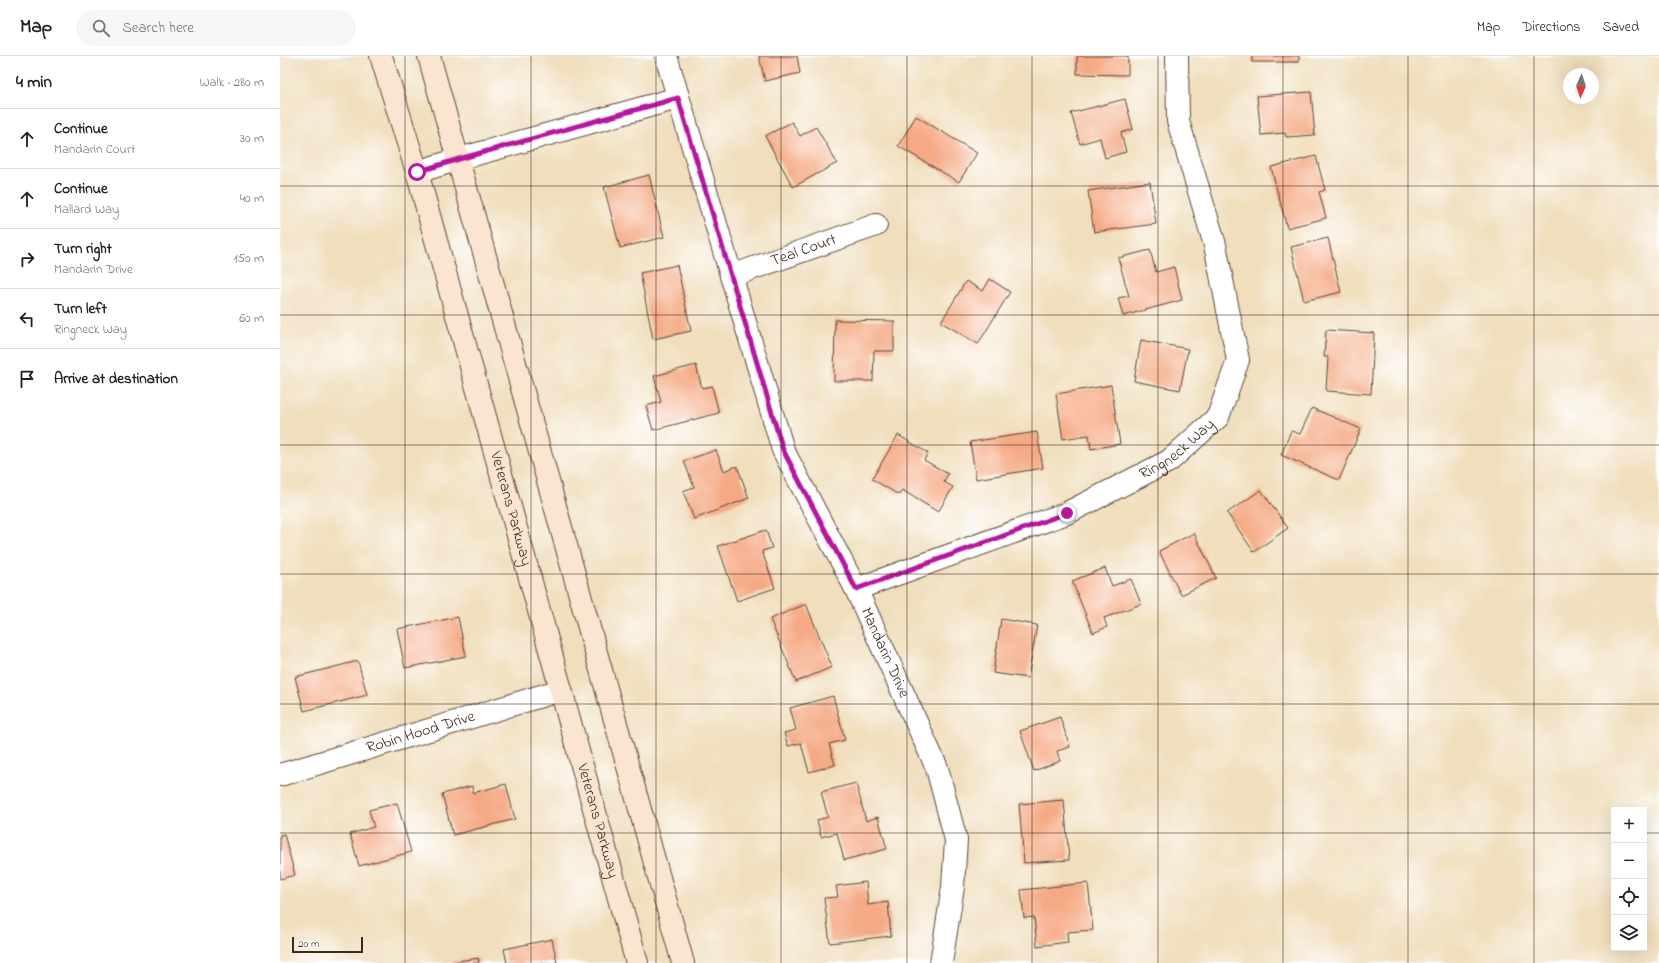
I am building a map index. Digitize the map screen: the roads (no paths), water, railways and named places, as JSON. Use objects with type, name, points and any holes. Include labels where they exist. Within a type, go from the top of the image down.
[{"type":"main road","name":"Veterans Parkway","points":[[381,56],[417,172],[637,963]]},
{"type":"main road","points":[[429,56],[683,963]]},
{"type":"street","name":"Mandarin Drive","points":[[666,56],[783,450],[856,589],[937,768],[956,840],[953,887],[941,963]]},
{"type":"street","name":"Ringneck Way","points":[[856,589],[1067,513],[1169,461],[1218,417],[1238,360],[1215,245],[1178,122],[1177,56]]},
{"type":"street","points":[[417,172],[678,98]]},
{"type":"street","name":"Teal Court","points":[[731,276],[876,225]]},
{"type":"street","name":"Robin Hood Drive","points":[[280,775],[561,690]]}]
